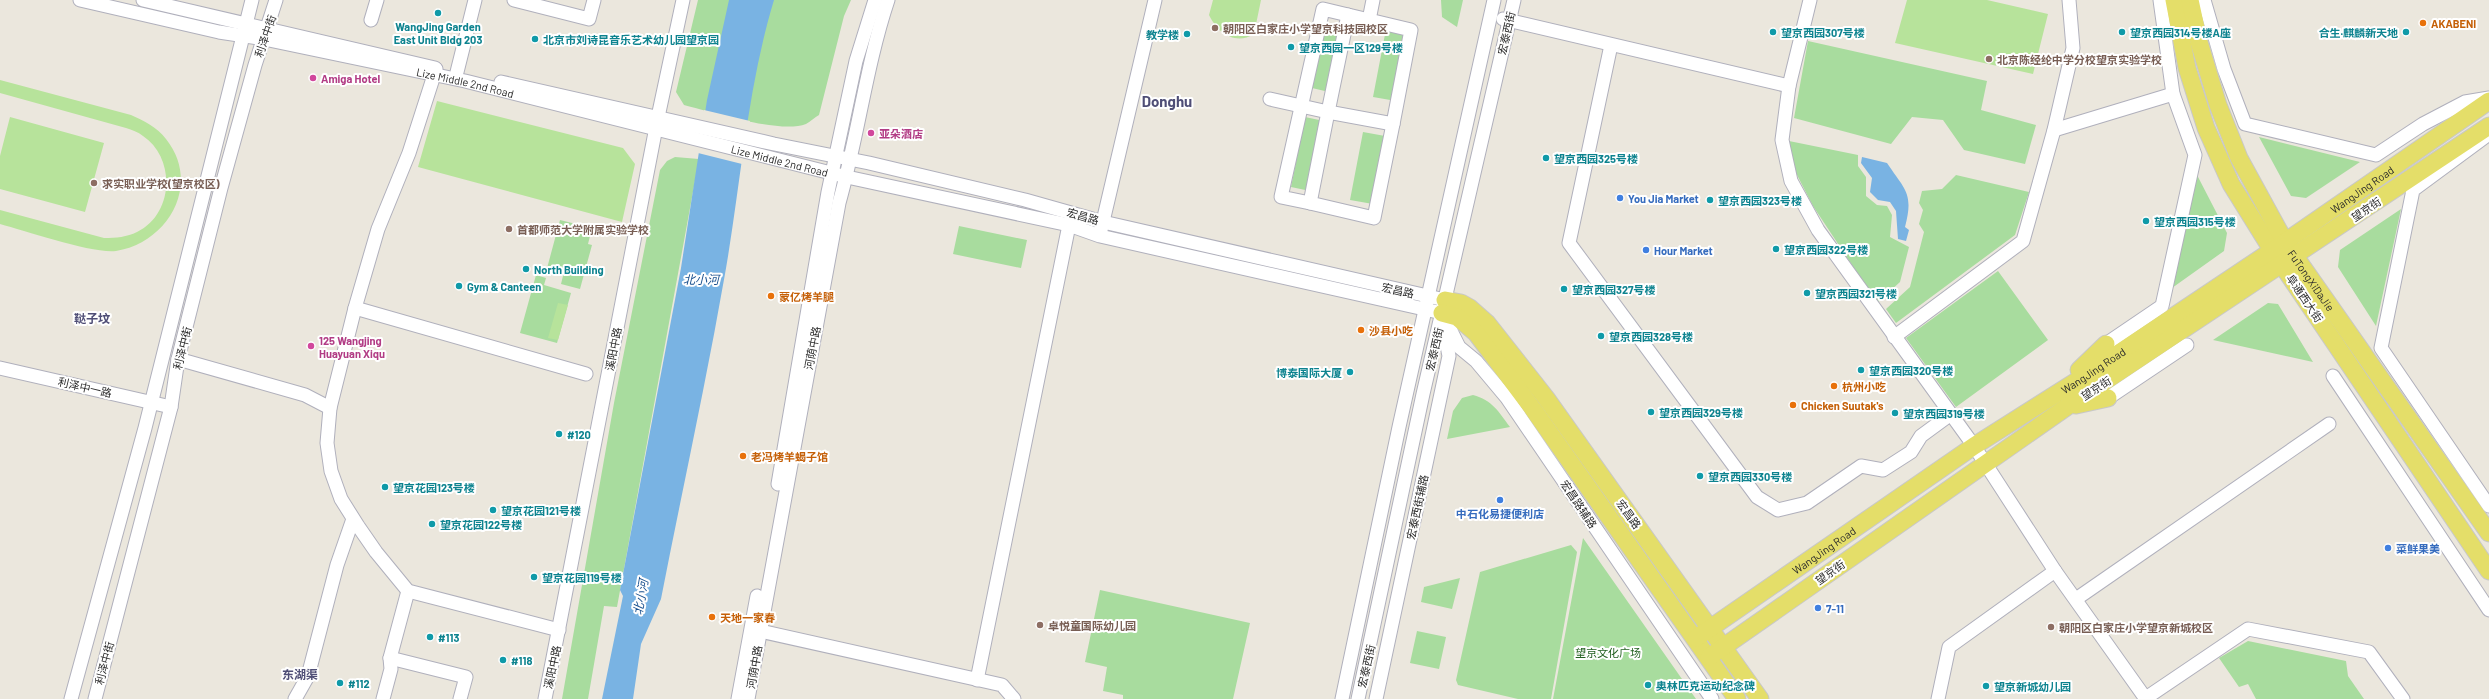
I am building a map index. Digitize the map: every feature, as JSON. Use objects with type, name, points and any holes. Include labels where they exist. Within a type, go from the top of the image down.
[{"type":"main road","name":"阜通西大街","points":[[2174,0],[2187,68],[2206,128],[2231,184],[2278,246],[2489,571]]},
{"type":"main road","name":"FuTongXiDaJie","points":[[2190,0],[2199,42],[2218,105],[2239,158],[2278,246]]},
{"type":"main road","name":"WangJing Road","points":[[1696,638],[1974,446],[2064,399],[2278,246],[2489,101]]},
{"type":"main road","name":"望京街","points":[[1709,657],[1723,645],[1986,464],[2064,399],[2288,261],[2489,126]]},
{"type":"main road","name":"FuTongXiDaJie","points":[[2288,261],[2489,533]]},
{"type":"main road","name":"宏昌路","points":[[1435,305],[1461,303],[1470,308],[1487,323],[1546,398],[1760,699]]},
{"type":"main road","name":"宏昌路","points":[[1435,305],[1457,317],[1476,334],[1533,409],[1696,638],[1737,699]]},
{"type":"main road","points":[[2064,399],[2106,344]]},
{"type":"main road","points":[[2064,399],[2108,398]]},
{"type":"street","name":"Lize Middle 2nd Road","points":[[80,0],[266,34],[435,72],[465,82],[695,132],[751,146],[847,177]]},
{"type":"street","name":"Lize Middle 2nd Road","points":[[142,0],[245,30]]},
{"type":"street","name":"利泽中街","points":[[71,699],[151,402],[252,0]]},
{"type":"street","name":"利泽中街","points":[[95,699],[171,407],[178,358],[221,188],[276,0]]},
{"type":"street","points":[[371,20],[377,0]]},
{"type":"street","points":[[456,72],[475,0]]},
{"type":"street","points":[[514,0],[589,19],[594,0]]},
{"type":"street","name":"溪阳中路","points":[[545,699],[657,124],[683,0]]},
{"type":"street","name":"河荫中路","points":[[738,699],[832,173],[837,157],[856,61],[875,0]]},
{"type":"street","name":"河荫中路","points":[[748,699],[837,211],[851,160],[872,51],[888,0]]},
{"type":"street","points":[[1100,236],[1155,0]]},
{"type":"street","points":[[1369,20],[1372,0]]},
{"type":"street","name":"宏泰西街","points":[[1358,699],[1494,0]]},
{"type":"street","name":"宏泰西街","points":[[1342,699],[1435,305],[1510,21],[1514,0]]},
{"type":"street","points":[[1810,0],[1789,86],[1782,140],[1791,181],[1818,230],[1974,446],[2055,571],[2146,699],[2248,629],[2369,652],[2403,699]]},
{"type":"street","points":[[1894,337],[2023,241],[2054,130],[2072,48],[2069,0]]},
{"type":"street","points":[[2106,344],[2162,306],[2195,154],[2172,94],[2160,0]]},
{"type":"street","points":[[2204,0],[2224,69],[2245,124],[2376,155],[2423,124],[2465,102],[2489,98]]},
{"type":"street","points":[[1323,9],[1369,20],[1411,30],[1374,218],[1281,197],[1323,9]]},
{"type":"street","points":[[1310,203],[1348,15]]},
{"type":"street","points":[[1491,16],[1611,46],[1789,86]]},
{"type":"street","points":[[1611,46],[1569,243],[1757,497],[1778,510],[1807,503],[1861,466],[1883,470],[1911,452],[1921,436],[1951,414]]},
{"type":"street","name":"Lize Middle 2nd Road","points":[[435,72],[456,72],[657,124]]},
{"type":"street","points":[[435,72],[409,153],[378,229],[355,308],[330,408],[327,443],[331,471],[341,499],[376,552],[408,591],[559,630]]},
{"type":"street","points":[[2054,130],[2172,94]]},
{"type":"street","points":[[1270,100],[1393,124]]},
{"type":"street","points":[[2489,134],[2414,190],[2381,348],[2489,506]]},
{"type":"street","name":"Lize Middle 2nd Road","points":[[751,146],[851,160]]},
{"type":"street","name":"宏昌路","points":[[851,160],[1025,200],[1103,222],[1435,305]]},
{"type":"street","name":"宏昌路","points":[[847,177],[1069,225],[1100,236],[1435,305]]},
{"type":"street","points":[[977,680],[1069,225]]},
{"type":"street","name":"宏泰西街辅路","points":[[1376,699],[1448,356],[1435,305]]},
{"type":"street","name":"宏昌路辅路","points":[[1435,305],[1459,347],[1476,361],[1507,398],[1712,699]]},
{"type":"street","points":[[355,308],[586,374]]},
{"type":"street","points":[[2108,398],[2186,345]]},
{"type":"street","points":[[178,358],[305,396],[330,408]]},
{"type":"street","name":"利泽中一路","points":[[0,368],[171,407]]},
{"type":"street","points":[[2333,376],[2489,610]]},
{"type":"street","points":[[2076,599],[2329,424]]},
{"type":"street","points":[[295,697],[308,676],[337,565],[354,519]]},
{"type":"street","points":[[1938,699],[1949,647],[2055,571]]},
{"type":"street","points":[[383,699],[391,669],[390,658],[408,591]]},
{"type":"street","points":[[760,631],[1002,685],[1014,699]]},
{"type":"street","points":[[390,658],[466,677],[460,699]]},
{"type":"green space","points":[[698,0],[851,0],[844,16],[819,115],[806,124],[780,126],[746,121],[684,105],[676,92]]},
{"type":"green space","points":[[1213,0],[1261,0],[1254,34],[1247,37],[1234,38],[1222,32],[1212,21],[1209,15]]},
{"type":"green space","points":[[1441,0],[1463,0],[1457,27],[1442,17]]},
{"type":"green space","points":[[1907,0],[1987,0],[2048,14],[2033,74],[1895,43]]},
{"type":"green space","points":[[1324,25],[1342,28],[1329,92],[1312,88]]},
{"type":"green space","points":[[1386,29],[1408,33],[1396,101],[1373,97]]},
{"type":"green space","points":[[1808,41],[1987,81],[1981,110],[2036,125],[2025,164],[1964,150],[1943,120],[1912,117],[1891,144],[1794,118]]},
{"type":"green space","points":[[0,80],[131,115],[159,131],[166,139],[176,156],[181,174],[180,192],[174,209],[164,224],[151,236],[135,246],[116,251],[105,251],[76,246],[0,224],[0,210],[104,238],[125,236],[137,232],[149,224],[158,212],[164,200],[166,186],[165,171],[161,158],[154,146],[135,131],[0,93]]},
{"type":"green space","points":[[437,101],[623,148],[635,164],[622,222],[418,167]]},
{"type":"green space","points":[[10,117],[104,143],[85,212],[0,189],[0,156]]},
{"type":"green space","points":[[1305,117],[1324,121],[1310,191],[1291,187]]},
{"type":"green space","points":[[1363,132],[1385,136],[1373,204],[1350,200]]},
{"type":"green space","points":[[2259,137],[2360,162],[2306,198],[2291,196]]},
{"type":"green space","points":[[1789,141],[1858,155],[1858,166],[1866,177],[1866,196],[1877,205],[1887,206],[1892,215],[1890,237],[1909,247],[1900,282],[1877,303],[1813,206],[1796,173]]},
{"type":"green space","points":[[675,157],[699,159],[617,607],[604,606],[588,699],[562,699],[614,403],[660,170],[667,161]]},
{"type":"green space","points":[[1956,175],[2029,192],[2015,235],[1896,323],[1886,309],[1910,287],[1924,232],[1919,224],[1923,210],[1919,203],[1922,191],[1942,189]]},
{"type":"green space","points":[[2197,175],[2227,233],[2224,251],[2172,288]]},
{"type":"green space","points":[[2401,209],[2376,326],[2338,267],[2340,250]]},
{"type":"green space","points":[[560,220],[592,228],[588,244],[592,245],[580,289],[561,284],[563,276],[546,272]]},
{"type":"green space","points":[[959,226],[1027,240],[1021,268],[953,254]]},
{"type":"green space","points":[[1998,271],[2048,340],[1956,407],[1906,338]]},
{"type":"green space","points":[[536,275],[546,278],[544,285],[571,293],[557,343],[520,333]]},
{"type":"green space","points":[[558,303],[568,305],[558,340],[548,338]]},
{"type":"green space","points":[[2268,303],[2278,304],[2313,362],[2213,340]]},
{"type":"green space","points":[[1473,395],[1490,403],[1510,427],[1447,439],[1453,411],[1462,398]]},
{"type":"green space","name":"望京文化广场","points":[[1583,538],[1696,699],[1553,699]]},
{"type":"green space","points":[[1571,545],[1577,552],[1551,699],[1518,699],[1458,685],[1456,680],[1480,572]]},
{"type":"green space","points":[[1460,578],[1452,609],[1421,602],[1424,587]]},
{"type":"green space","points":[[1100,590],[1250,623],[1233,699],[1123,699],[1123,695],[1103,691],[1107,667],[1085,662]]},
{"type":"green space","points":[[1417,631],[1446,637],[1439,669],[1410,663]]},
{"type":"green space","points":[[2248,641],[2346,661],[2348,676],[2364,699],[2256,699],[2248,684],[2239,687],[2219,658]]},
{"type":"water","name":"北小河","points":[[729,0],[774,0],[757,68],[745,136],[731,240],[718,315],[661,599],[641,644],[633,699],[602,699],[623,596],[620,590],[681,268],[707,100]]},
{"type":"water","points":[[1862,157],[1887,163],[1903,186],[1909,206],[1905,227],[1909,230],[1906,241],[1898,239],[1896,211],[1890,202],[1878,200],[1870,192],[1872,178],[1861,163]]},
{"type":"pier","points":[[704,110],[750,121],[742,164],[698,153]]},
{"type":"place","name":"WangJing Garden East Unit Bldg 203","points":[[438,13]]},
{"type":"place","name":"AKABENI","points":[[2423,23]]},
{"type":"place","name":"朝阳区白家庄小学望京科技园校区","points":[[1215,28]]},
{"type":"place","name":"望京西园307号楼","points":[[1773,32]]},
{"type":"place","name":"望京西园314号楼A座","points":[[2122,32]]},
{"type":"place","name":"合生·麒麟新天地","points":[[2406,32]]},
{"type":"place","name":"教学楼","points":[[1187,34]]},
{"type":"place","name":"北京市刘诗昆音乐艺术幼儿园望京园","points":[[535,39]]},
{"type":"place","name":"望京西园一区129号楼","points":[[1291,47]]},
{"type":"place","name":"北京陈经纶中学分校望京实验学校","points":[[1989,59]]},
{"type":"place","name":"Amiga Hotel","points":[[313,78]]},
{"type":"place","name":"亚朵酒店","points":[[871,133]]},
{"type":"place","name":"望京西园325号楼","points":[[1546,158]]},
{"type":"place","name":"求实职业学校(望京校区)","points":[[94,183]]},
{"type":"place","name":"You Jia Market","points":[[1620,198]]},
{"type":"place","name":"望京西园323号楼","points":[[1710,200]]},
{"type":"place","name":"望京西园315号楼","points":[[2146,221]]},
{"type":"place","name":"首都师范大学附属实验学校","points":[[509,229]]},
{"type":"place","name":"望京西园322号楼","points":[[1776,249]]},
{"type":"place","name":"Hour Market","points":[[1646,250]]},
{"type":"place","name":"North Building","points":[[526,269]]},
{"type":"place","name":"Gym & Canteen","points":[[459,286]]},
{"type":"place","name":"望京西园327号楼","points":[[1564,289]]},
{"type":"place","name":"望京西园321号楼","points":[[1807,293]]},
{"type":"place","name":"蒙亿烤羊腿","points":[[771,296]]},
{"type":"place","name":"沙县小吃","points":[[1361,330]]},
{"type":"place","name":"望京西园328号楼","points":[[1601,336]]},
{"type":"place","name":"125 Wangjing Huayuan Xiqu","points":[[311,346]]},
{"type":"place","name":"望京西园320号楼","points":[[1861,370]]},
{"type":"place","name":"博泰国际大厦","points":[[1350,372]]},
{"type":"place","name":"杭州小吃","points":[[1834,386]]},
{"type":"place","name":"Chicken Suutak's","points":[[1793,405]]},
{"type":"place","name":"望京西园329号楼","points":[[1651,412]]},
{"type":"place","name":"望京西园319号楼","points":[[1895,413]]},
{"type":"place","name":"#120","points":[[559,434]]},
{"type":"place","name":"老冯烤羊蝎子馆","points":[[743,456]]},
{"type":"place","name":"望京西园330号楼","points":[[1700,476]]},
{"type":"place","name":"望京花园123号楼","points":[[385,487]]},
{"type":"place","name":"中石化易捷便利店","points":[[1500,500]]},
{"type":"place","name":"望京花园121号楼","points":[[493,510]]},
{"type":"place","name":"望京花园122号楼","points":[[432,524]]},
{"type":"place","name":"菜鲜果美","points":[[2388,548]]},
{"type":"place","name":"望京花园119号楼","points":[[534,577]]},
{"type":"place","name":"7-11","points":[[1818,608]]},
{"type":"place","name":"天地一家春","points":[[712,617]]},
{"type":"place","name":"卓悦童国际幼儿园","points":[[1040,625]]},
{"type":"place","name":"朝阳区白家庄小学望京新城校区","points":[[2051,627]]},
{"type":"place","name":"#113","points":[[430,637]]},
{"type":"place","name":"#118","points":[[503,660]]},
{"type":"place","name":"#112","points":[[340,683]]},
{"type":"place","name":"奥林匹克运动纪念碑","points":[[1648,685]]},
{"type":"place","name":"望京新城幼儿园","points":[[1986,686]]},
{"type":"district","name":"Donghu","points":[[1167,101]]},
{"type":"district","name":"鞑子坟","points":[[92,318]]},
{"type":"district","name":"东湖渠","points":[[300,674]]}]
